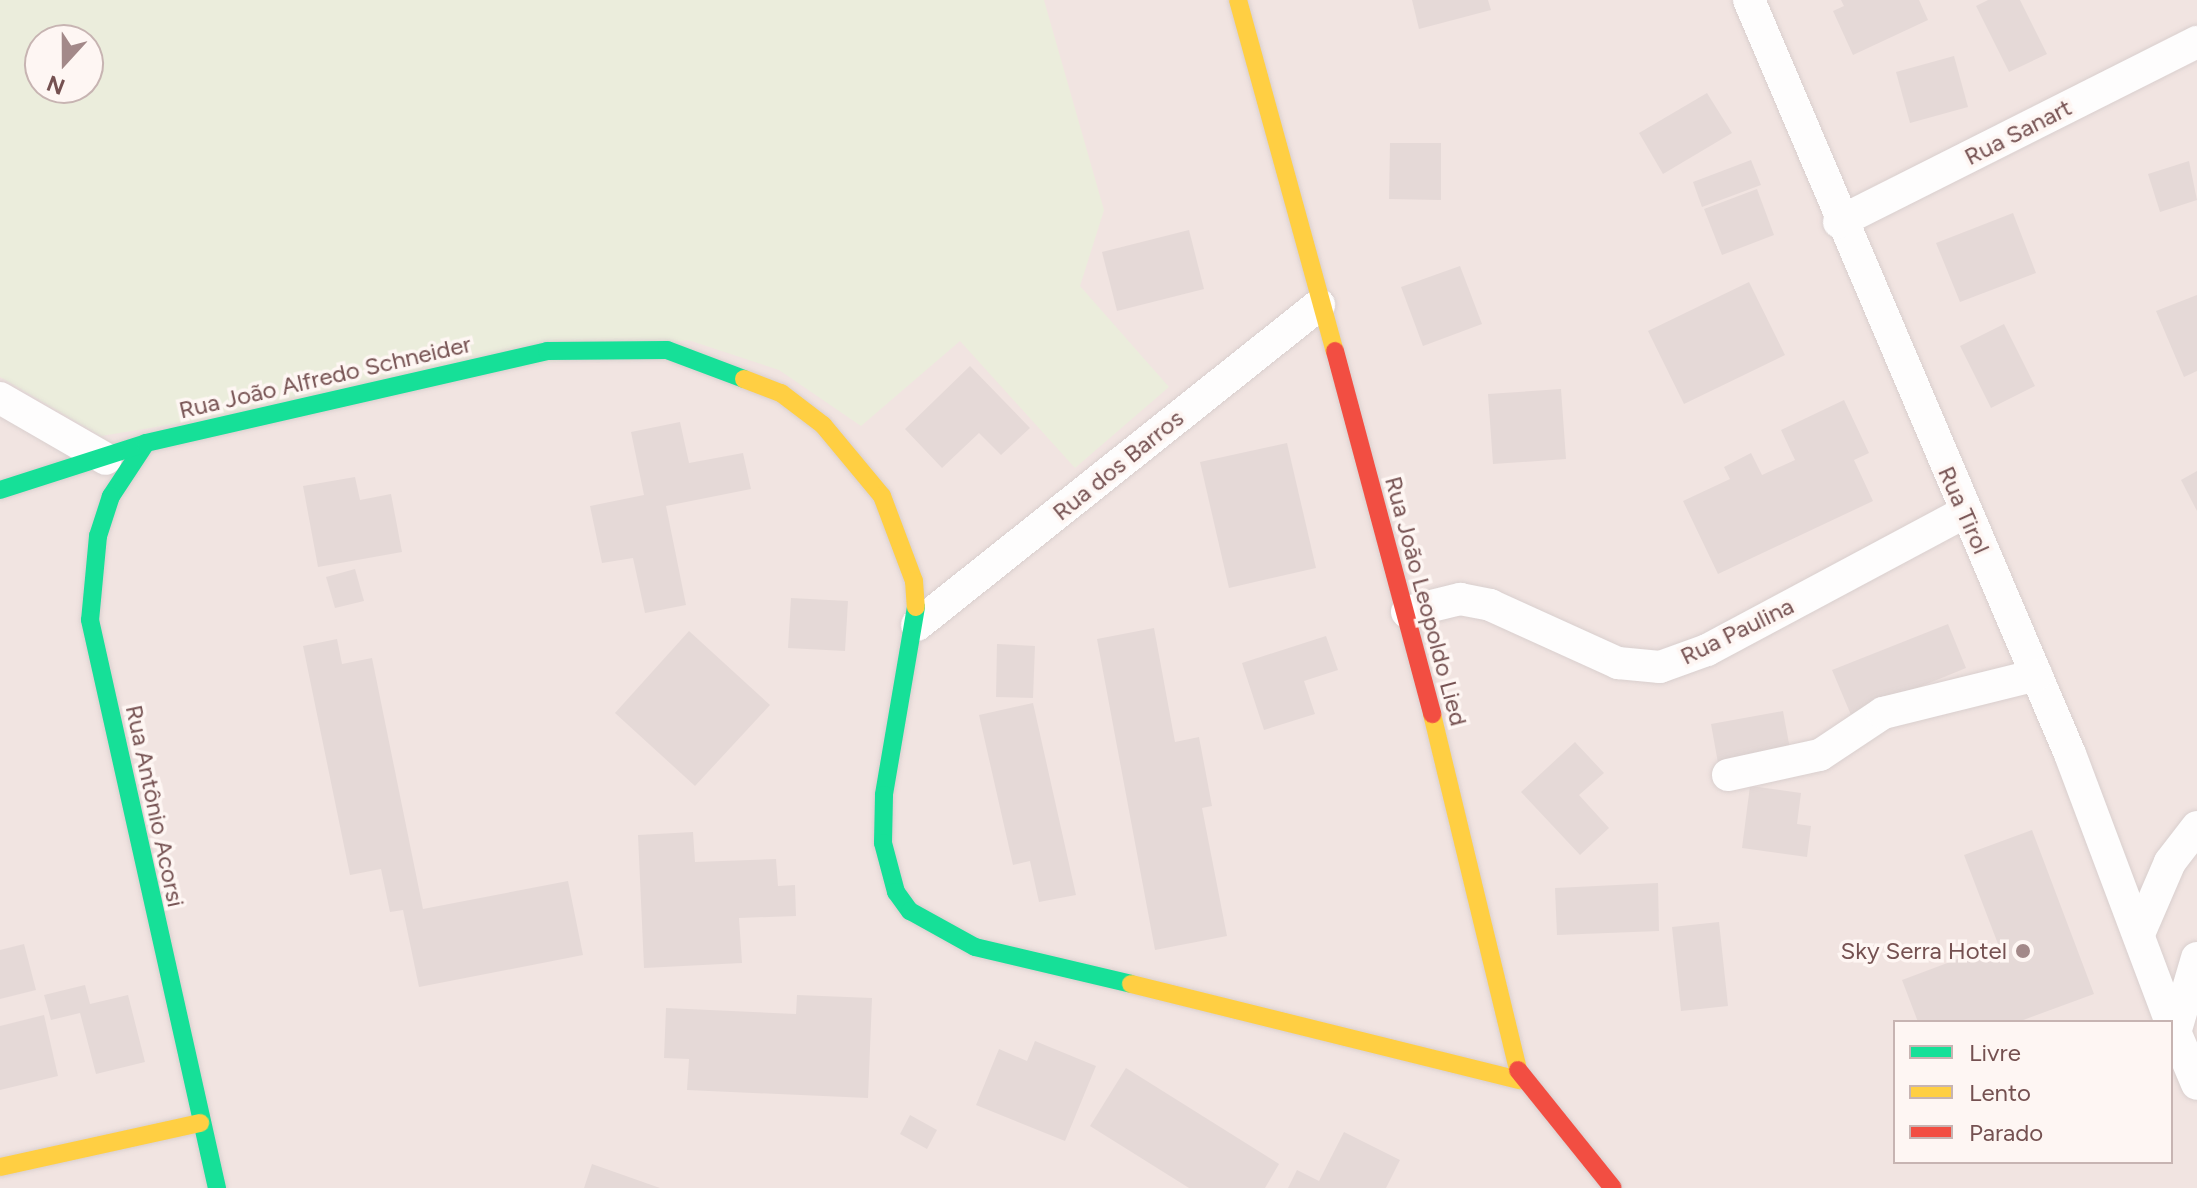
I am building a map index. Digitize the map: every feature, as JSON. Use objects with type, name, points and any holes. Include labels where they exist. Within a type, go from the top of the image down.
[{"type":"street","name":"Rua João Leopoldo Lied","points":[[1238,0],[1319,305],[1407,612],[1520,1080],[1613,1188]]},
{"type":"street","name":"Rua Tirol","points":[[1749,0],[1839,222],[2036,675],[2170,1020]]},
{"type":"street","name":"Rua Sanart","points":[[1839,222],[2197,42]]},
{"type":"street","name":"Rua dos Barros","points":[[917,625],[1319,305]]},
{"type":"street","name":"Rua João Alfredo Schneider","points":[[0,490],[106,459],[146,443],[547,351],[667,350],[781,393],[859,464],[901,533],[917,625]]},
{"type":"street","points":[[0,398],[106,459]]},
{"type":"street","name":"Rua Antônio Acorsi","points":[[146,443],[111,496],[98,536],[90,620],[200,1123],[217,1188]]},
{"type":"street","name":"Rua Paulina","points":[[1407,612],[1460,599],[1490,605],[1618,663],[1660,667],[1707,650],[1965,512]]},
{"type":"street","points":[[917,625],[884,795],[883,843],[896,892],[931,927],[1025,962],[1262,1011],[1520,1080]]},
{"type":"street","points":[[1728,775],[1820,755],[1883,713],[2036,675]]},
{"type":"street","points":[[2139,934],[2170,862],[2197,827]]},
{"type":"street","points":[[2173,1023],[2197,958]]},
{"type":"street","name":"Rua Tirol","points":[[2173,1028],[2197,1084]]},
{"type":"street","points":[[0,1167],[200,1123]]},
{"type":"shaded area","points":[[0,0],[2197,0],[2197,1188],[0,1188]]},
{"type":"green space","points":[[0,0],[1044,0],[1104,210],[1080,286],[1169,387],[1075,468],[960,341],[861,426],[779,370],[688,340],[101,436],[0,377]]},
{"type":"building","points":[[1412,0],[1488,0],[1491,10],[1419,29]]},
{"type":"building","points":[[1841,0],[1919,0],[1928,20],[1853,55],[1833,11],[1844,6]]},
{"type":"building","points":[[1988,0],[2020,0],[2047,54],[2009,72],[1976,6]]},
{"type":"building","points":[[1954,56],[1968,107],[1910,123],[1896,72]]},
{"type":"building","points":[[1707,93],[1732,133],[1663,174],[1639,133]]},
{"type":"building","points":[[1390,143],[1441,143],[1441,200],[1389,199]]},
{"type":"building","points":[[1751,160],[1761,185],[1702,207],[1693,182]]},
{"type":"building","points":[[2189,161],[2197,200],[2160,212],[2148,174]]},
{"type":"building","points":[[1757,189],[1774,235],[1722,255],[1704,209]]},
{"type":"building","points":[[2013,213],[2036,273],[1960,302],[1936,243]]},
{"type":"building","points":[[1189,230],[1204,289],[1117,311],[1102,252]]},
{"type":"building","points":[[1460,266],[1482,324],[1423,346],[1401,287]]},
{"type":"building","points":[[1749,282],[1785,355],[1684,404],[1648,331]]},
{"type":"building","points":[[2197,295],[2197,371],[2184,377],[2156,311]]},
{"type":"building","points":[[2004,324],[2035,386],[1991,408],[1960,346]]},
{"type":"building","points":[[970,366],[1030,428],[1001,455],[979,433],[942,468],[905,429]]},
{"type":"building","points":[[1561,389],[1566,459],[1493,464],[1488,394]]},
{"type":"building","points":[[1844,400],[1869,453],[1854,460],[1873,501],[1718,574],[1683,501],[1730,479],[1724,467],[1751,453],[1762,475],[1795,460],[1781,430]]},
{"type":"building","points":[[680,422],[689,463],[743,453],[751,489],[666,506],[686,605],[645,613],[633,558],[602,563],[590,506],[644,495],[631,432]]},
{"type":"building","points":[[1287,443],[1316,568],[1229,588],[1200,462]]},
{"type":"building","points":[[2197,471],[2197,511],[2181,480]]},
{"type":"building","points":[[355,477],[360,500],[391,494],[402,552],[318,567],[303,486]]},
{"type":"building","points":[[355,569],[364,601],[335,608],[326,577]]},
{"type":"building","points":[[791,598],[848,601],[845,651],[788,648]]},
{"type":"building","points":[[1948,624],[1966,668],[1851,715],[1832,670]]},
{"type":"building","points":[[1154,628],[1175,742],[1199,737],[1212,806],[1202,808],[1227,936],[1155,950],[1097,639]]},
{"type":"building","points":[[689,631],[770,705],[695,786],[615,713]]},
{"type":"building","points":[[1326,636],[1338,670],[1304,681],[1315,714],[1264,730],[1242,663]]},
{"type":"building","points":[[337,639],[342,664],[372,658],[423,909],[568,881],[583,955],[419,987],[403,910],[390,912],[381,869],[350,875],[303,646]]},
{"type":"building","points":[[997,644],[1035,646],[1033,698],[996,697]]},
{"type":"building","points":[[1033,703],[1076,895],[1039,902],[1030,861],[1013,865],[979,715]]},
{"type":"building","points":[[1783,711],[1790,749],[1718,763],[1711,724]]},
{"type":"building","points":[[1575,742],[1604,773],[1579,795],[1609,828],[1580,855],[1521,792]]},
{"type":"building","points":[[1750,786],[1801,793],[1797,824],[1811,826],[1807,857],[1742,848]]},
{"type":"building","points":[[2032,830],[2094,994],[2023,1020],[1917,1020],[1902,980],[1998,944],[1964,855]]},
{"type":"building","points":[[693,832],[695,862],[776,859],[778,886],[795,885],[796,916],[739,918],[742,963],[644,968],[638,835]]},
{"type":"building","points":[[1658,883],[1659,931],[1557,935],[1555,888]]},
{"type":"building","points":[[1719,922],[1728,1006],[1681,1011],[1672,927]]},
{"type":"building","points":[[24,944],[36,990],[0,999],[0,950]]},
{"type":"building","points":[[85,985],[90,1004],[128,995],[145,1062],[96,1074],[80,1013],[51,1020],[44,995]]},
{"type":"building","points":[[797,995],[872,998],[868,1098],[687,1090],[689,1059],[664,1058],[666,1008],[796,1014]]},
{"type":"building","points":[[44,1015],[58,1076],[0,1090],[0,1026]]},
{"type":"building","points":[[1035,1041],[1096,1066],[1065,1141],[976,1105],[999,1049],[1027,1061]]},
{"type":"building","points":[[1126,1068],[1279,1164],[1265,1188],[1189,1188],[1090,1126]]},
{"type":"building","points":[[910,1115],[937,1130],[927,1149],[900,1134]]},
{"type":"building","points":[[1344,1132],[1400,1160],[1386,1188],[1288,1188],[1297,1170],[1319,1181]]},
{"type":"building","points":[[592,1164],[660,1188],[584,1188]]},
{"type":"traffic: fast","points":[[0,490],[146,443],[547,351],[667,350],[744,379]]},
{"type":"traffic: fast","points":[[146,443],[111,496],[98,536],[90,620],[217,1188]]},
{"type":"traffic: fast","points":[[916,607],[884,795],[883,843],[896,892],[910,911],[975,947],[1131,984]]},
{"type":"traffic: slow","points":[[1238,0],[1335,351]]},
{"type":"traffic: slow","points":[[744,379],[781,393],[823,425],[882,496],[914,581],[916,607]]},
{"type":"traffic: slow","points":[[1432,714],[1518,1070]]},
{"type":"traffic: slow","points":[[1131,984],[1520,1080]]},
{"type":"traffic: slow","points":[[0,1167],[200,1123]]},
{"type":"traffic: jam","points":[[1335,351],[1432,714]]},
{"type":"traffic: jam","points":[[1518,1070],[1613,1188]]},
{"type":"place","name":"Sky Serra Hotel","points":[[2023,951]]}]
